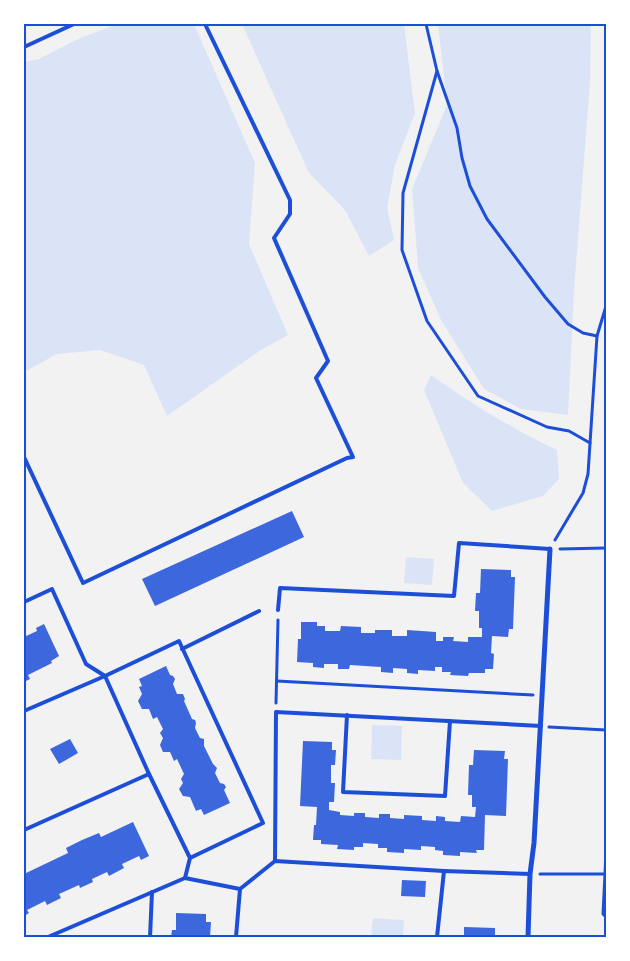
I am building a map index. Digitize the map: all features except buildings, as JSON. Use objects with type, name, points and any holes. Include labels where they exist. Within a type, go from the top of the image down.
[{"type":"street","points":[[528,937],[530,874],[534,844],[550,550]]},
{"type":"lane","points":[[24,47],[74,24]]},
{"type":"lane","points":[[24,457],[83,583],[347,458],[353,457],[316,378],[328,361],[274,238],[290,214],[290,200],[205,24]]},
{"type":"lane","points":[[278,610],[280,588],[454,596],[459,543],[550,550]]},
{"type":"lane","points":[[24,602],[52,589],[86,664],[105,676],[149,774],[190,858],[185,878]]},
{"type":"lane","points":[[182,649],[258,611]]},
{"type":"lane","points":[[24,711],[179,641],[263,823]]},
{"type":"lane","points":[[275,862],[276,712],[541,726]]},
{"type":"lane","points":[[347,716],[343,792],[445,796],[450,721]]},
{"type":"lane","points":[[24,830],[149,774]]},
{"type":"lane","points":[[190,858],[263,823],[275,823]]},
{"type":"lane","points":[[236,937],[240,889],[275,862],[530,874]]},
{"type":"lane","points":[[437,937],[444,871]]},
{"type":"lane","points":[[48,937],[185,878],[240,889]]},
{"type":"lane","points":[[149,937],[152,892]]},
{"type":"path","points":[[426,24],[438,71],[457,128],[462,158],[470,186],[487,219],[545,297],[568,324],[583,332],[597,336]]},
{"type":"path","points":[[438,71],[403,193],[402,250],[428,321],[478,396],[547,427],[569,431],[590,443]]},
{"type":"path","points":[[550,550],[583,493],[588,474],[597,336],[606,306]]},
{"type":"path","points":[[550,550],[606,548]]},
{"type":"path","points":[[276,712],[278,610]]},
{"type":"path","points":[[277,681],[542,696]]},
{"type":"path","points":[[541,726],[606,730]]},
{"type":"path","points":[[606,847],[603,914],[606,917]]},
{"type":"path","points":[[530,874],[604,874]]},
{"type":"shaded area","points":[[117,24],[194,24],[255,163],[249,244],[288,335],[261,350],[167,416],[144,365],[100,350],[57,354],[24,372],[24,62],[39,59],[78,39]]},
{"type":"shaded area","points":[[242,24],[404,24],[415,113],[395,165],[387,208],[394,240],[369,256],[345,210],[309,173]]},
{"type":"shaded area","points":[[438,24],[591,24],[590,83],[574,291],[568,415],[521,409],[484,389],[441,320],[418,268],[412,189],[447,105]]},
{"type":"shaded area","points":[[431,375],[492,416],[557,450],[559,479],[543,496],[492,511],[463,483],[424,390]]},
{"type":"shaded area","points":[[406,557],[434,559],[432,585],[404,583]]},
{"type":"shaded area","points":[[372,725],[402,726],[401,760],[371,759]]},
{"type":"shaded area","points":[[373,918],[404,920],[403,937],[371,937]]}]
